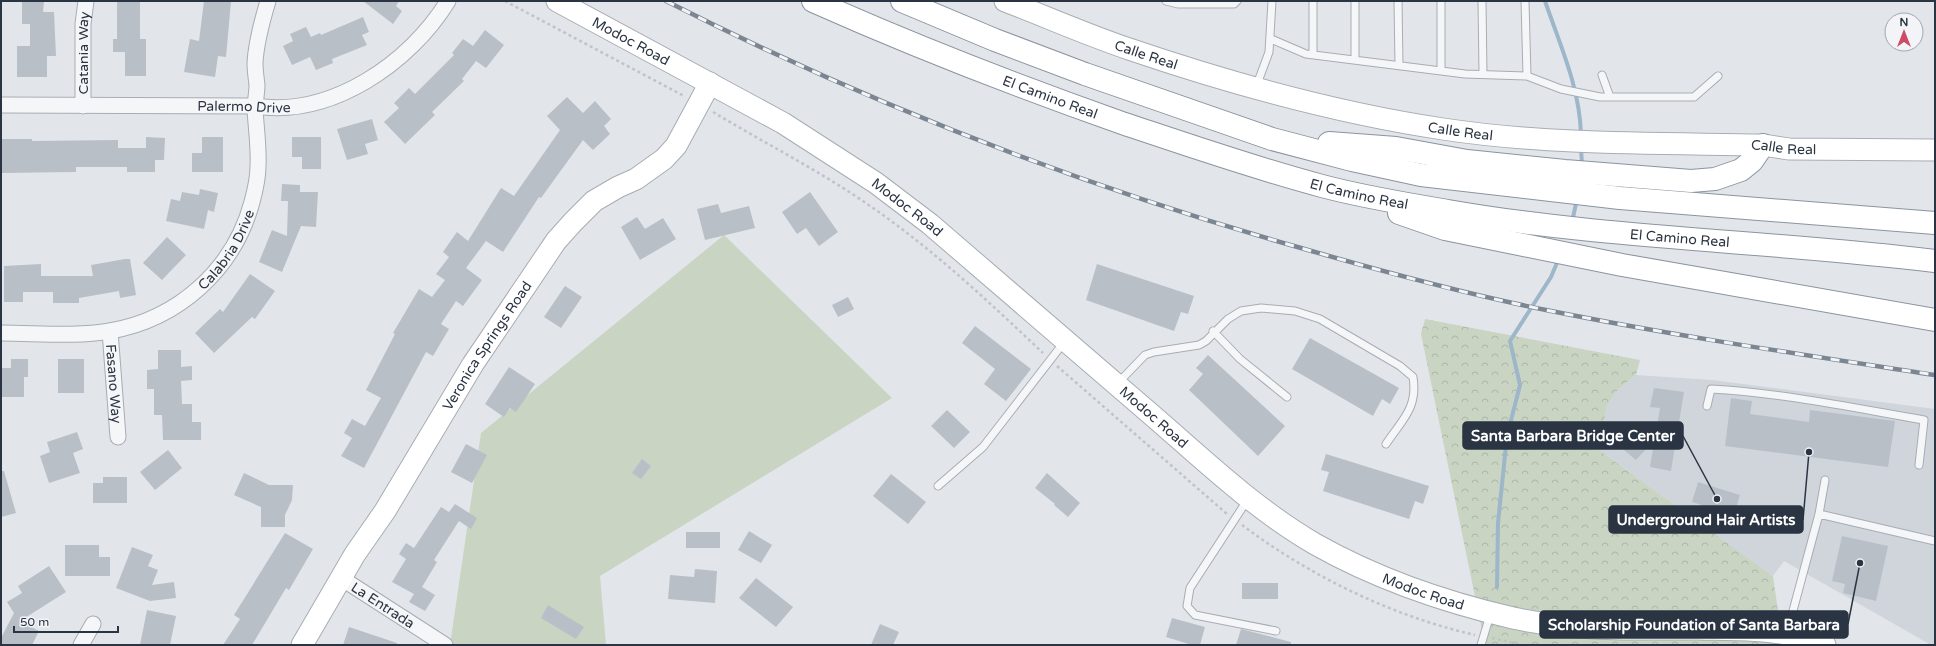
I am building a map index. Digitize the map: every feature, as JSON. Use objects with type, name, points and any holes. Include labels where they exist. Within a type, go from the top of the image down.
[{"type":"highway","name":"El Camino Real","points":[[813,1],[894,37],[1041,95],[1200,150],[1324,187],[1447,211],[1520,222],[1607,232],[1884,254],[1935,261]]},
{"type":"highway","points":[[902,1],[1085,74],[1272,139],[1352,160],[1421,175],[1620,198],[1935,223]]},
{"type":"highway","points":[[1272,139],[1396,148],[1467,161],[1565,171],[1691,181],[1715,179],[1741,170],[1752,160],[1763,145]]},
{"type":"highway","points":[[1324,187],[1446,229],[1622,265],[1935,320]]},
{"type":"street","name":"Catania Way","points":[[83,106],[83,24],[86,1]]},
{"type":"street","name":"Calabria Drive","points":[[1,333],[78,334],[110,331],[130,327],[173,309],[207,282],[225,261],[240,238],[256,188],[258,167],[255,106],[258,42],[268,1]]},
{"type":"street","name":"Palermo Drive","points":[[1,106],[255,106],[273,109],[321,102],[370,78],[390,66],[414,45],[448,1]]},
{"type":"street","name":"Modoc Road","points":[[557,1],[783,123],[876,183],[930,224],[1066,340],[1248,499],[1314,543],[1358,566],[1386,579],[1441,600],[1526,621],[1567,626],[1608,628],[1761,630],[1787,633],[1815,643]]},
{"type":"street","name":"Calle Real","points":[[1005,1],[1127,49],[1255,89],[1337,110],[1444,129],[1581,142],[1763,145],[1788,148],[1935,150]]},
{"type":"street","name":"Veronica Springs Road","points":[[302,645],[355,554],[385,511],[473,364],[556,241],[594,201],[618,187],[636,179],[664,159],[676,146],[710,83]]},
{"type":"street","name":"Fasano Way","points":[[110,331],[118,437]]},
{"type":"street","name":"La Entrada","points":[[341,578],[445,645]]},
{"type":"street","points":[[81,645],[93,624]]},
{"type":"lane","points":[[1166,1],[1178,4],[1234,4],[1237,1]]},
{"type":"lane","points":[[1255,89],[1269,52],[1271,39],[1272,1]]},
{"type":"lane","points":[[1313,1],[1313,54]]},
{"type":"lane","points":[[1355,1],[1355,60]]},
{"type":"lane","points":[[1398,1],[1399,65]]},
{"type":"lane","points":[[1441,1],[1441,71]]},
{"type":"lane","points":[[1482,1],[1483,74]]},
{"type":"lane","points":[[1524,1],[1527,76]]},
{"type":"lane","points":[[1271,39],[1313,54],[1441,71],[1527,76],[1561,89],[1600,97],[1694,98],[1718,76]]},
{"type":"lane","points":[[1602,75],[1610,97]]},
{"type":"lane","points":[[1116,385],[1145,355],[1154,352],[1199,345],[1206,341],[1228,319],[1241,311],[1261,308],[1295,311],[1320,319],[1400,366],[1413,376],[1415,390],[1412,405],[1386,444]]},
{"type":"lane","points":[[1214,332],[1240,359],[1287,397]]},
{"type":"lane","points":[[938,486],[983,447],[1066,340]]},
{"type":"lane","points":[[1707,406],[1711,389],[1786,396],[1924,420],[1919,465]]},
{"type":"lane","points":[[1787,633],[1819,514],[1825,480]]},
{"type":"lane","points":[[1248,499],[1190,588],[1187,606],[1196,615],[1276,631]]},
{"type":"lane","points":[[1819,514],[1935,542]]},
{"type":"lane","points":[[1481,645],[1491,613]]},
{"type":"path","points":[[505,1],[688,98]]},
{"type":"shaded area","points":[[1636,375],[1712,380],[1935,409],[1935,645],[1931,645],[1784,561],[1773,576],[1599,450],[1607,405],[1617,391]]},
{"type":"green space","points":[[724,235],[892,398],[600,576],[606,645],[450,645],[481,433]]},
{"type":"green space","points":[[1425,319],[1640,360],[1636,375],[1617,391],[1607,405],[1599,450],[1773,576],[1783,645],[1485,645],[1421,334]]},
{"type":"building","points":[[22,1],[44,1],[43,12],[54,12],[56,56],[47,56],[47,77],[17,77],[17,46],[30,46],[30,24],[22,24]]},
{"type":"building","points":[[117,1],[140,1],[140,39],[146,39],[146,76],[125,76],[125,52],[113,52],[113,39],[117,39]]},
{"type":"building","points":[[204,1],[231,1],[226,57],[218,56],[215,77],[184,72],[190,39],[199,41]]},
{"type":"building","points":[[363,1],[399,1],[396,6],[402,11],[393,24]]},
{"type":"building","points":[[363,17],[369,32],[362,35],[367,45],[332,59],[333,63],[316,70],[310,57],[292,65],[283,46],[293,41],[290,34],[306,27],[311,37],[320,33],[321,35]]},
{"type":"building","points":[[485,30],[504,45],[486,68],[476,61],[462,79],[464,81],[432,112],[435,115],[405,144],[384,122],[399,108],[394,103],[409,88],[415,94],[454,55],[452,53],[463,39],[473,46]]},
{"type":"building","points":[[567,97],[583,113],[595,101],[611,119],[604,126],[610,134],[593,150],[583,140],[541,198],[539,197],[503,252],[486,241],[466,268],[482,280],[463,306],[456,301],[441,324],[449,329],[433,356],[426,352],[364,468],[341,456],[352,438],[344,433],[352,419],[365,426],[381,398],[366,390],[395,334],[393,333],[419,289],[432,297],[445,280],[436,274],[449,257],[443,252],[457,232],[468,241],[501,188],[514,196],[560,130],[547,116]]},
{"type":"building","points":[[372,119],[378,140],[365,144],[368,154],[347,160],[337,129]]},
{"type":"building","points":[[146,137],[165,138],[164,160],[155,160],[155,172],[127,172],[127,167],[76,167],[76,172],[1,173],[1,139],[32,139],[32,141],[118,140],[118,148],[146,148]]},
{"type":"building","points":[[202,137],[223,137],[223,172],[192,172],[192,153],[202,153]]},
{"type":"building","points":[[292,137],[321,137],[321,169],[302,169],[302,157],[292,157]]},
{"type":"building","points":[[282,184],[300,185],[300,192],[318,192],[316,227],[301,226],[282,272],[259,262],[272,230],[287,236],[288,201],[281,201]]},
{"type":"building","points":[[200,189],[218,193],[214,212],[208,210],[204,229],[166,221],[171,199],[180,201],[182,192],[199,195]]},
{"type":"building","points":[[810,192],[838,232],[819,246],[806,228],[797,234],[782,212]]},
{"type":"building","points":[[718,204],[721,213],[749,206],[755,228],[705,240],[697,209]]},
{"type":"building","points":[[637,217],[645,229],[663,218],[676,239],[640,260],[621,227]]},
{"type":"building","points":[[167,237],[186,255],[162,280],[143,263]]},
{"type":"building","points":[[130,259],[136,295],[120,298],[119,291],[79,298],[79,303],[53,303],[53,292],[23,292],[23,302],[4,302],[4,266],[41,264],[41,276],[93,276],[91,265]]},
{"type":"building","points":[[1097,264],[1194,296],[1188,314],[1181,312],[1174,331],[1086,300]]},
{"type":"building","points":[[250,274],[275,291],[255,319],[252,317],[214,353],[195,333],[220,309],[223,312]]},
{"type":"building","points":[[565,286],[582,297],[561,328],[544,317]]},
{"type":"building","points":[[848,297],[854,309],[838,317],[832,305]]},
{"type":"building","points":[[975,326],[1031,369],[1006,401],[984,384],[995,369],[962,343]]},
{"type":"building","points":[[1310,338],[1399,388],[1390,404],[1382,399],[1373,416],[1292,369]]},
{"type":"building","points":[[158,350],[181,350],[181,367],[192,366],[192,380],[181,381],[182,404],[192,404],[192,422],[201,422],[201,440],[163,440],[162,415],[154,415],[154,389],[147,389],[147,370],[158,369]]},
{"type":"building","points":[[1208,355],[1285,426],[1258,456],[1189,390],[1203,374],[1196,368]]},
{"type":"building","points":[[11,359],[28,359],[28,377],[24,377],[24,397],[1,397],[1,368],[11,368]]},
{"type":"building","points":[[58,359],[84,359],[84,393],[58,393]]},
{"type":"building","points":[[509,367],[535,384],[516,412],[510,408],[504,417],[485,404]]},
{"type":"building","points":[[1654,388],[1684,392],[1671,471],[1650,467],[1660,408],[1650,407]]},
{"type":"building","points":[[1731,398],[1752,401],[1750,414],[1809,422],[1810,410],[1895,421],[1888,467],[1725,446]]},
{"type":"building","points":[[947,410],[970,432],[954,448],[931,426]]},
{"type":"building","points":[[1616,423],[1647,448],[1636,460],[1606,435]]},
{"type":"building","points":[[77,432],[83,449],[73,453],[80,473],[49,483],[40,456],[50,452],[47,442]]},
{"type":"building","points":[[466,444],[487,455],[472,483],[451,472]]},
{"type":"building","points":[[168,450],[182,468],[155,490],[140,472]]},
{"type":"building","points":[[1326,454],[1429,486],[1423,504],[1415,501],[1409,519],[1323,491],[1329,472],[1321,470]]},
{"type":"building","points":[[642,459],[651,466],[641,479],[632,473]]},
{"type":"building","points":[[1,471],[4,471],[16,513],[1,517]]},
{"type":"building","points":[[244,473],[269,485],[293,485],[292,500],[285,515],[285,527],[261,527],[261,507],[234,495]]},
{"type":"building","points":[[1047,473],[1080,503],[1068,517],[1035,488]]},
{"type":"building","points":[[891,474],[926,502],[908,524],[873,496]]},
{"type":"building","points":[[103,477],[127,477],[127,503],[93,503],[93,483],[103,483]]},
{"type":"building","points":[[1698,482],[1740,495],[1734,515],[1692,502]]},
{"type":"building","points":[[455,504],[477,518],[471,529],[459,521],[434,560],[437,562],[422,587],[435,595],[425,611],[409,602],[414,594],[392,582],[406,559],[399,554],[406,543],[414,548],[441,507],[449,512]]},
{"type":"building","points":[[749,531],[772,545],[761,563],[738,550]]},
{"type":"building","points":[[686,532],[720,532],[720,548],[686,548]]},
{"type":"building","points":[[285,533],[313,549],[289,590],[286,588],[252,645],[223,645],[240,619],[234,615]]},
{"type":"building","points":[[1842,536],[1888,546],[1876,601],[1843,593],[1845,584],[1832,581]]},
{"type":"building","points":[[65,545],[99,545],[99,557],[110,557],[110,576],[65,576]]},
{"type":"building","points":[[132,547],[153,555],[148,566],[158,570],[152,585],[174,582],[176,598],[150,601],[116,588]]},
{"type":"building","points":[[49,566],[66,592],[20,621],[39,631],[32,645],[1,645],[1,638],[14,613],[7,602],[22,593],[18,586]]},
{"type":"building","points":[[695,569],[717,571],[715,603],[668,599],[670,575],[694,577]]},
{"type":"building","points":[[756,578],[793,607],[776,627],[739,598]]},
{"type":"building","points":[[1242,583],[1278,583],[1278,599],[1242,599]]},
{"type":"building","points":[[548,605],[584,627],[576,639],[541,618]]},
{"type":"building","points":[[147,610],[176,616],[170,645],[140,645]]},
{"type":"building","points":[[1172,618],[1205,627],[1200,645],[1192,645],[1166,637]]},
{"type":"building","points":[[880,624],[899,632],[893,645],[871,645]]},
{"type":"building","points":[[349,627],[397,643],[397,645],[343,645]]},
{"type":"building","points":[[1241,629],[1291,642],[1291,645],[1236,645]]},
{"type":"waterway","points":[[1545,1],[1563,50],[1573,84],[1580,118],[1581,135]]},
{"type":"waterway","points":[[1581,148],[1582,165]]},
{"type":"waterway","points":[[1572,222],[1577,199]]},
{"type":"waterway","points":[[1497,587],[1498,523],[1507,436],[1520,385],[1510,341],[1551,277],[1559,258]]},
{"type":"railway","points":[[666,1],[818,74],[974,138],[1133,196],[1294,246],[1419,281],[1546,310],[1691,337],[1935,375]]},
{"type":"place","name":"Underground Hair Artists","points":[[1809,452]]},
{"type":"place","name":"Santa Barbara Bridge Center","points":[[1717,499]]},
{"type":"place","name":"Scholarship Foundation of Santa Barbara","points":[[1860,563]]}]
